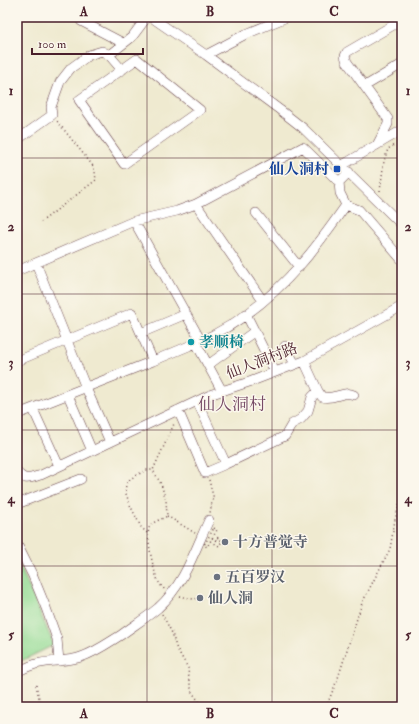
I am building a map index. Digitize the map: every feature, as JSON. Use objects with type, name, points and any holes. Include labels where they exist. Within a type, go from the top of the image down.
[{"type":"street","points":[[109,55],[132,37],[147,17]]},
{"type":"street","points":[[151,17],[206,55],[303,128],[402,225]]},
{"type":"street","points":[[206,55],[246,34],[285,17]]},
{"type":"street","points":[[377,145],[388,124],[388,119],[347,62],[345,56],[347,52],[402,20]]},
{"type":"street","points":[[81,21],[123,43]]},
{"type":"street","points":[[17,140],[52,115],[51,107],[60,82],[71,68],[89,55],[102,52],[109,55],[122,70]]},
{"type":"street","points":[[137,60],[200,110],[124,164],[79,100],[122,70],[137,60]]},
{"type":"street","points":[[365,86],[402,64]]},
{"type":"street","points":[[341,166],[402,130]]},
{"type":"street","points":[[17,271],[134,221],[177,211],[196,204],[303,147],[339,182],[340,194],[346,205],[359,210],[402,260]]},
{"type":"street","points":[[339,182],[348,172]]},
{"type":"street","points":[[196,204],[263,301]]},
{"type":"street","points":[[17,414],[86,388],[199,342],[233,324],[263,301],[299,267],[318,244],[346,205]]},
{"type":"street","points":[[256,214],[299,267]]},
{"type":"street","name":"仙人洞村路","points":[[134,221],[186,314],[208,365],[222,391],[299,362],[402,306]]},
{"type":"street","points":[[36,263],[86,388],[110,442]]},
{"type":"street","points":[[17,361],[132,313],[153,361]]},
{"type":"street","points":[[141,333],[186,314]]},
{"type":"street","points":[[246,314],[275,372]]},
{"type":"street","points":[[208,365],[255,332]]},
{"type":"street","points":[[285,346],[299,362],[322,397],[327,398],[342,394],[354,394]]},
{"type":"street","points":[[17,472],[23,478],[27,479],[41,475],[110,442],[179,413],[197,401],[222,391]]},
{"type":"street","points":[[179,413],[205,473],[284,436],[292,424],[301,420],[308,411],[312,397],[318,391]]},
{"type":"street","points":[[68,395],[92,451]]},
{"type":"street","points":[[197,401],[226,464]]},
{"type":"street","points":[[33,408],[58,466]]},
{"type":"street","points":[[17,504],[81,479]]},
{"type":"street","points":[[17,672],[26,667],[37,664],[81,658],[95,651],[146,618],[159,607],[178,585],[210,520]]},
{"type":"street","points":[[17,544],[31,570],[46,608],[57,640],[59,661]]},
{"type":"path","points":[[41,222],[96,180],[96,172],[93,166],[52,115]]},
{"type":"path","points":[[377,201],[384,160],[388,149],[397,143]]},
{"type":"path","points":[[153,470],[179,413]]},
{"type":"path","points":[[148,534],[141,527],[125,491],[126,485],[130,479],[146,470],[153,470]]},
{"type":"path","points":[[153,470],[161,484],[166,500],[167,516]]},
{"type":"path","points":[[205,473],[210,482],[212,496],[210,520]]},
{"type":"path","points":[[326,707],[338,678],[362,602],[390,549],[395,520],[402,494]]},
{"type":"path","points":[[167,516],[153,523],[149,528],[148,534],[152,565],[159,584],[171,594],[193,599],[200,598]]},
{"type":"path","points":[[167,516],[202,537]]},
{"type":"path","points":[[212,538],[216,540],[217,538],[222,541],[219,546],[214,543],[216,540]]},
{"type":"path","points":[[159,607],[172,633],[176,646],[188,668],[192,692],[203,707]]},
{"type":"path","points":[[36,685],[41,707]]},
{"type":"green space","points":[[17,559],[54,645],[17,663]]},
{"type":"place","name":"仙人洞村","points":[[337,169]]},
{"type":"place","name":"孝顺椅","points":[[191,342]]},
{"type":"place","name":"十方普觉寺","points":[[225,542]]},
{"type":"place","name":"五百罗汉","points":[[217,577]]},
{"type":"place","name":"仙人洞","points":[[200,598]]},
{"type":"district","name":"仙人洞村","points":[[232,404]]}]
